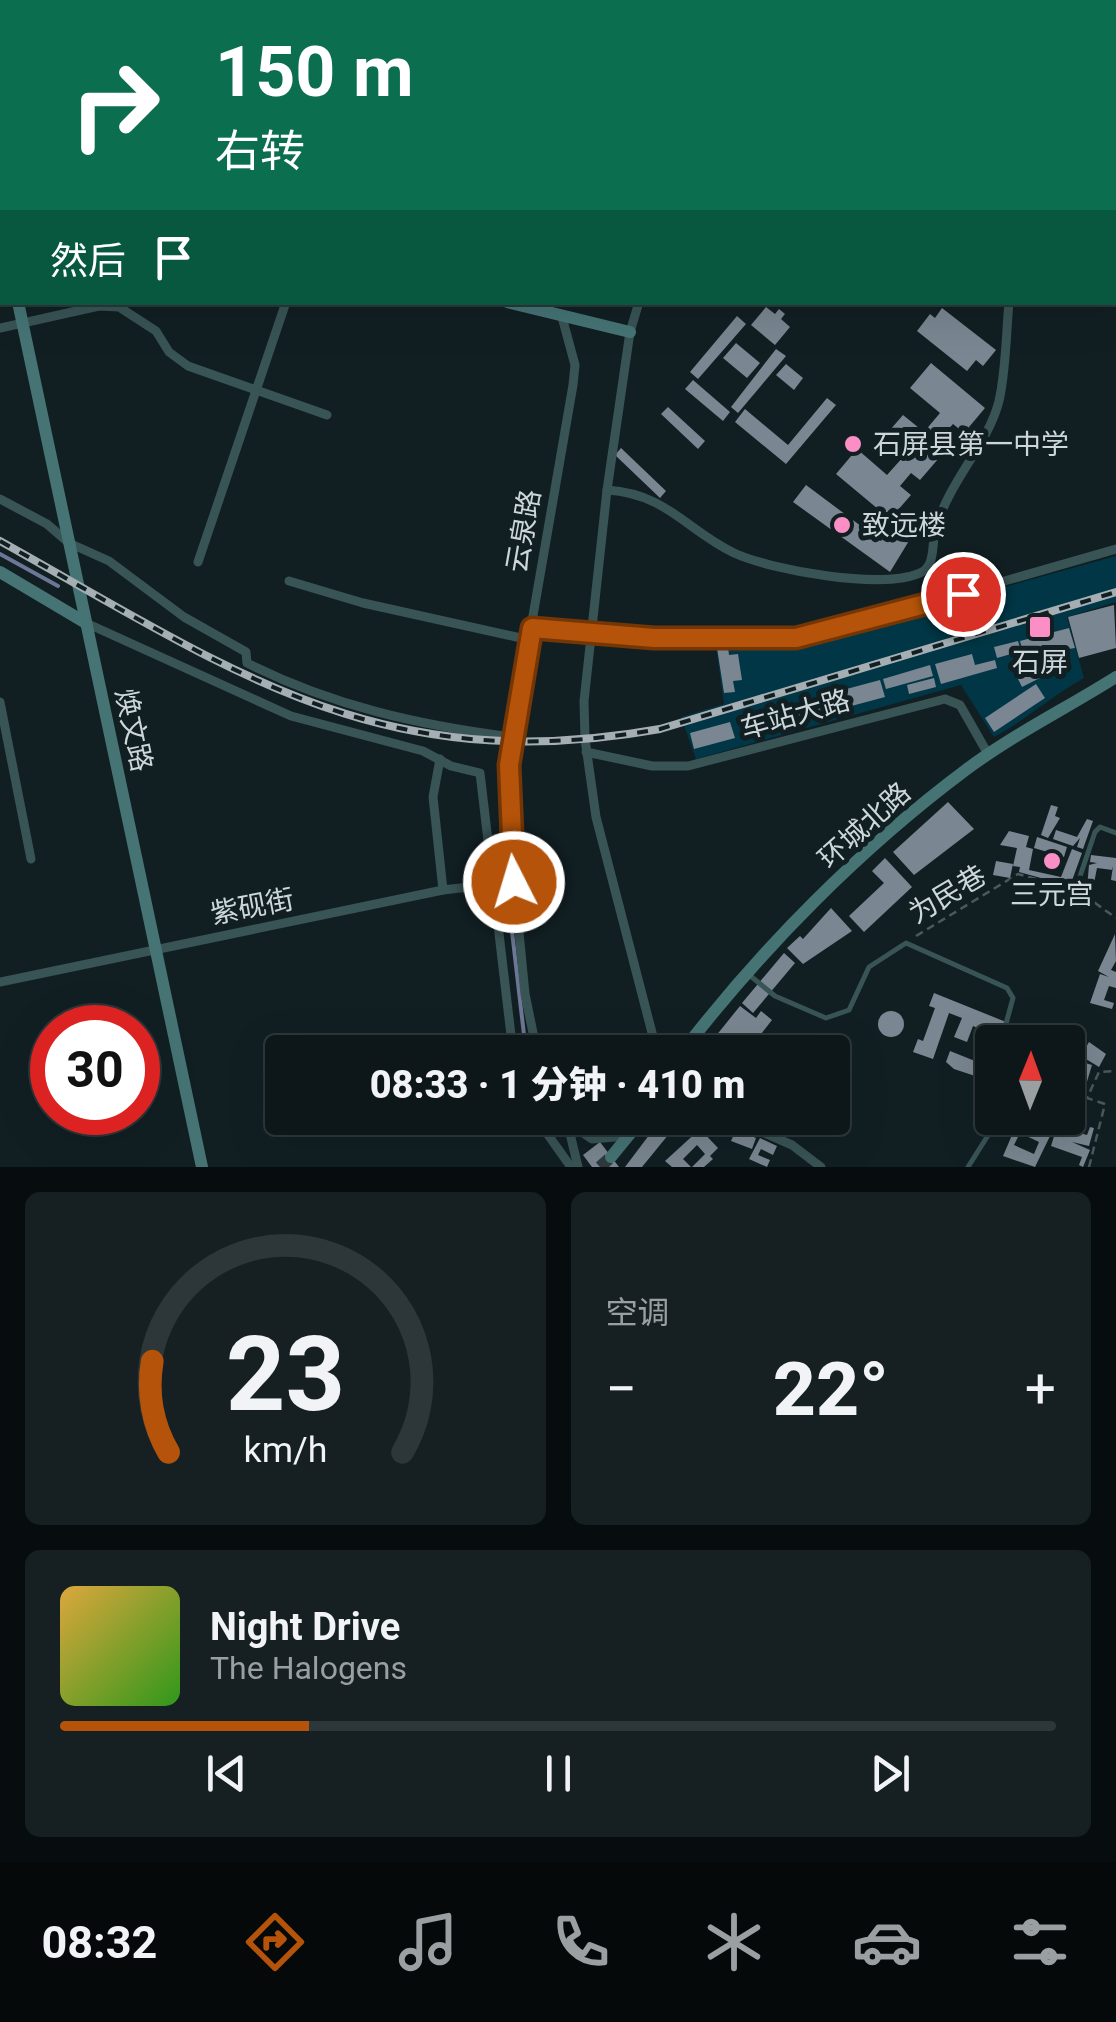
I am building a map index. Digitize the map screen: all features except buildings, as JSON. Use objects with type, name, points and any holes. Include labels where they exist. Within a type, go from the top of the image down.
[{"type":"main road","name":"焕文路","points":[[19,305],[202,1167]]},
{"type":"main road","points":[[518,305],[630,332]]},
{"type":"main road","points":[[0,572],[86,623]]},
{"type":"main road","name":"环城北路","points":[[696,1035],[747,973],[872,849],[988,754],[1116,677]]},
{"type":"main road","points":[[612,1157],[629,1136]]},
{"type":"street","points":[[198,562],[285,305]]},
{"type":"street","points":[[638,305],[630,332],[590,635],[586,752],[596,817],[653,1035]]},
{"type":"street","points":[[607,490],[647,495],[721,546],[764,562],[856,578],[894,580],[920,574],[930,564],[935,532],[953,482],[987,432],[999,402],[1009,305]]},
{"type":"street","points":[[0,328],[99,306],[119,307],[156,331],[170,352],[188,366],[327,415]]},
{"type":"street","name":"云泉路","points":[[534,1035],[508,815],[512,737],[573,386],[574,364],[562,317]]},
{"type":"street","points":[[0,499],[47,524],[68,543],[109,561],[184,617],[246,652],[246,663],[293,686],[389,718],[512,737]]},
{"type":"street","points":[[532,628],[590,635],[820,634],[1116,549]]},
{"type":"street","points":[[289,581],[363,603],[530,640]]},
{"type":"street","points":[[86,623],[291,716],[480,773],[511,1035]]},
{"type":"street","name":"车站大路","points":[[586,752],[652,766],[688,766],[945,699],[960,705],[988,754]]},
{"type":"street","points":[[0,702],[32,859]]},
{"type":"street","points":[[440,759],[433,796],[443,890]]},
{"type":"street","points":[[486,816],[508,815]]},
{"type":"street","name":"紫砚街","points":[[0,982],[443,890],[514,882]]},
{"type":"street","points":[[548,1135],[571,1167]]},
{"type":"street","points":[[570,1135],[578,1167]]},
{"type":"street","points":[[587,1135],[592,1139],[629,1136]]},
{"type":"street","points":[[768,1135],[792,1146],[821,1167]]},
{"type":"lane","points":[[1075,891],[1094,832],[1100,827],[1116,832]]},
{"type":"lane","points":[[747,973],[775,996],[826,1018],[849,1010],[869,967],[906,942],[1007,988],[1013,998],[1006,1025]]},
{"type":"lane","points":[[968,1167],[988,1135]]},
{"type":"path","name":"为民巷","points":[[906,942],[1018,874],[1075,891],[1116,918]]},
{"type":"path","points":[[1089,1167],[1105,1104],[1086,1098],[1099,1072],[1116,1072]]},
{"type":"shaded area","points":[[1116,556],[1116,602],[1067,617],[1084,678],[994,737],[961,685],[696,759],[681,717],[724,704],[714,633],[825,637]]},
{"type":"waterway","points":[[0,554],[58,586]]},
{"type":"waterway","points":[[501,823],[505,873]]},
{"type":"waterway","points":[[508,897],[524,1035]]},
{"type":"tunnel","points":[[600,1167],[611,1157]]},
{"type":"railway","points":[[0,541],[237,671],[312,702],[389,726],[471,739],[561,741],[660,729],[1116,592]]},
{"type":"place","name":"石屏县第一中学","points":[[853,444]]},
{"type":"place","name":"致远楼","points":[[842,525]]},
{"type":"place","name":"石屏","points":[[1040,627]]},
{"type":"place","name":"三元宫","points":[[1052,861]]},
{"type":"route","points":[[514,882],[508,815],[509,765],[532,628],[654,638],[796,638],[963,594]]}]
